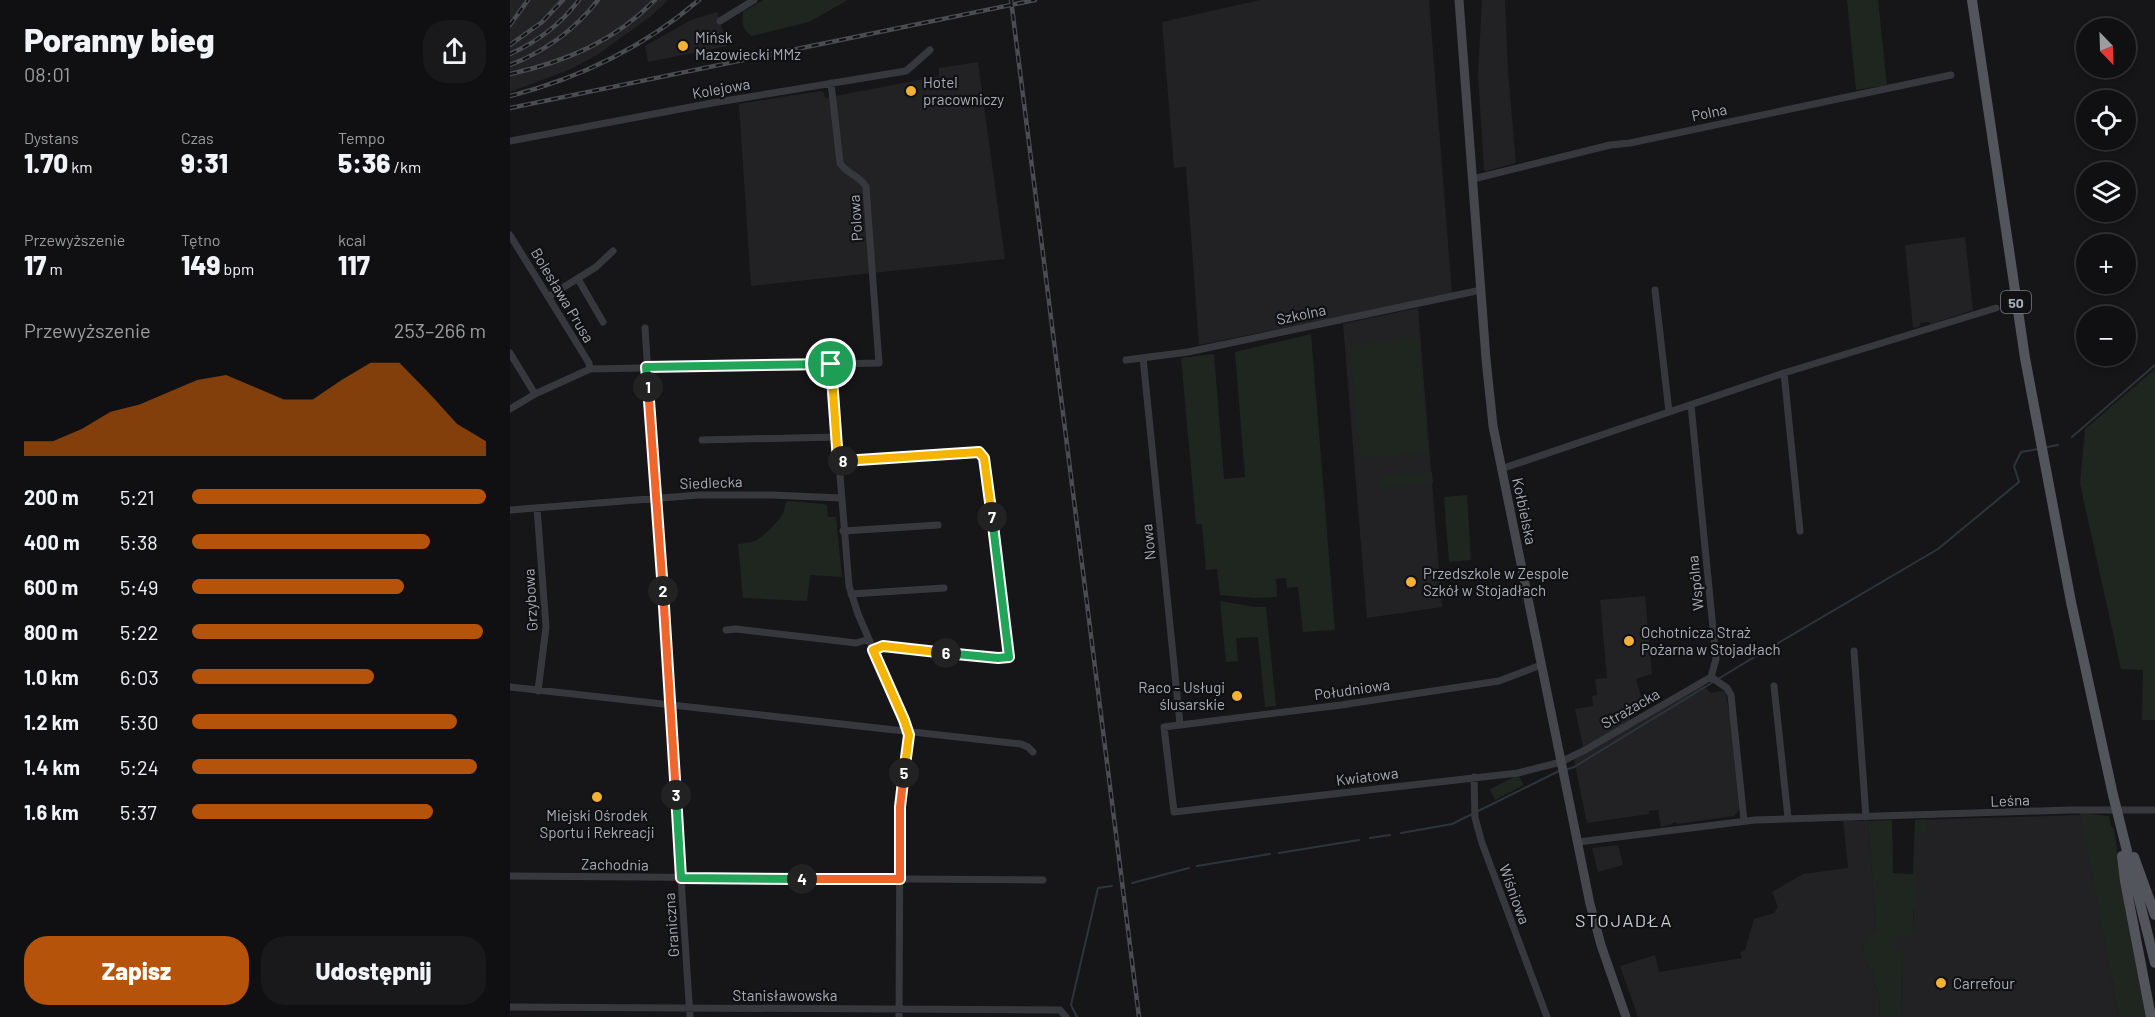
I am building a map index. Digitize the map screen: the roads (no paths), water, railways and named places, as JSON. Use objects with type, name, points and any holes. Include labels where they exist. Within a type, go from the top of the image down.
[{"type":"main road","name":"50","points":[[1972,0],[2025,358],[2071,602],[2113,795],[2155,963]]},
{"type":"main road","points":[[2121,829],[2136,861],[2155,915]]},
{"type":"main road","points":[[2121,829],[2125,881],[2151,1017]]},
{"type":"street","points":[[720,21],[754,0]]},
{"type":"street","name":"Kołbielska","points":[[1460,0],[1488,383],[1501,469],[1596,929],[1626,1017]]},
{"type":"street","name":"Kolejowa","points":[[510,141],[906,71],[930,50]]},
{"type":"street","name":"Polna","points":[[1473,179],[1610,146],[1951,75]]},
{"type":"street","name":"Polowa","points":[[831,83],[840,163],[846,171],[864,182],[866,187],[879,363],[831,364]]},
{"type":"street","name":"Bolesława Prusa","points":[[510,235],[589,363],[590,369]]},
{"type":"street","points":[[548,297],[596,267],[613,251]]},
{"type":"street","points":[[578,279],[603,322]]},
{"type":"street","name":"Szkolna","points":[[1126,360],[1188,352],[1481,290]]},
{"type":"street","points":[[1655,290],[1669,412]]},
{"type":"street","points":[[1501,469],[1784,373],[1996,308]]},
{"type":"street","name":"Graniczna","points":[[645,328],[690,1017]]},
{"type":"street","points":[[510,352],[535,394]]},
{"type":"street","name":"Nowa","points":[[1143,358],[1180,724]]},
{"type":"street","points":[[510,409],[535,394],[590,369],[831,364],[843,531],[851,594],[909,735],[900,807],[899,1013]]},
{"type":"street","points":[[1784,373],[1800,531]]},
{"type":"street","name":"Wspólna","points":[[1691,405],[1716,659],[1714,679]]},
{"type":"street","points":[[702,440],[836,437]]},
{"type":"street","points":[[838,461],[976,451],[984,458],[1009,657],[998,658],[883,646],[873,650]]},
{"type":"street","name":"Siedlecka","points":[[510,510],[721,494],[841,498]]},
{"type":"street","name":"Grzybowa","points":[[537,508],[546,627],[538,691]]},
{"type":"street","points":[[843,531],[938,525]]},
{"type":"street","points":[[851,594],[944,588]]},
{"type":"street","points":[[726,630],[736,628],[856,643],[869,639]]},
{"type":"street","points":[[1854,651],[1866,817]]},
{"type":"street","name":"Południowa","points":[[1174,812],[1164,727],[1341,705],[1499,681],[1541,665]]},
{"type":"street","points":[[1714,679],[1727,688],[1731,695],[1744,821]]},
{"type":"street","name":"Strażacka","points":[[1562,767],[1585,750],[1714,679]]},
{"type":"street","points":[[1774,686],[1788,818]]},
{"type":"street","points":[[510,687],[1022,744],[1033,752]]},
{"type":"street","name":"Kwiatowa","points":[[1174,812],[1562,767]]},
{"type":"street","name":"Wiśniowa","points":[[1474,777],[1475,818],[1496,884],[1547,1017]]},
{"type":"street","name":"Leśna","points":[[1578,842],[1744,821],[1788,818],[2069,810],[2155,810]]},
{"type":"street","name":"Zachodnia","points":[[510,876],[1043,880]]},
{"type":"street","name":"Stanisławowska","points":[[510,1007],[899,1013],[1060,1010],[1066,1017]]},
{"type":"waterway","points":[[2072,437],[2155,365]]},
{"type":"waterway","points":[[2047,447],[2058,445]]},
{"type":"waterway","points":[[1565,770],[1574,767],[1938,549],[2019,482],[2014,466],[2021,452],[2038,449]]},
{"type":"waterway","points":[[1401,833],[1452,824],[1559,771]]},
{"type":"waterway","points":[[1370,838],[1390,835]]},
{"type":"waterway","points":[[1279,853],[1359,840]]},
{"type":"waterway","points":[[1197,866],[1270,854]]},
{"type":"waterway","points":[[1132,883],[1189,868]]},
{"type":"waterway","points":[[1077,1017],[1071,1005],[1098,888],[1112,886]]},
{"type":"railway","points":[[510,25],[528,0]]},
{"type":"railway","points":[[510,45],[542,22],[563,0]]},
{"type":"railway","points":[[510,54],[548,32],[579,0]]},
{"type":"railway","points":[[510,65],[547,46],[569,30],[598,0]]},
{"type":"railway","points":[[510,74],[550,63],[588,48],[623,27],[655,0]]},
{"type":"railway","points":[[510,96],[561,80],[610,59],[656,32],[699,0]]},
{"type":"railway","points":[[1011,0],[1139,1017]]},
{"type":"railway","points":[[510,108],[1035,0]]},
{"type":"place","name":"Mińsk Mazowiecki MMz","points":[[683,46]]},
{"type":"place","name":"Hotel pracowniczy","points":[[911,91]]},
{"type":"place","name":"Przedszkole w Zespole Szkół w Stojadłach","points":[[1411,582]]},
{"type":"place","name":"Ochotnicza Straż Pożarna w Stojadłach","points":[[1629,641]]},
{"type":"place","name":"Raco - Usługi ślusarskie","points":[[1237,696]]},
{"type":"place","name":"Miejski Ośrodek Sportu i Rekreacji","points":[[597,797]]},
{"type":"place","name":"Carrefour","points":[[1941,983]]},
{"type":"district","name":"STOJADŁA","points":[[1624,920]]}]
